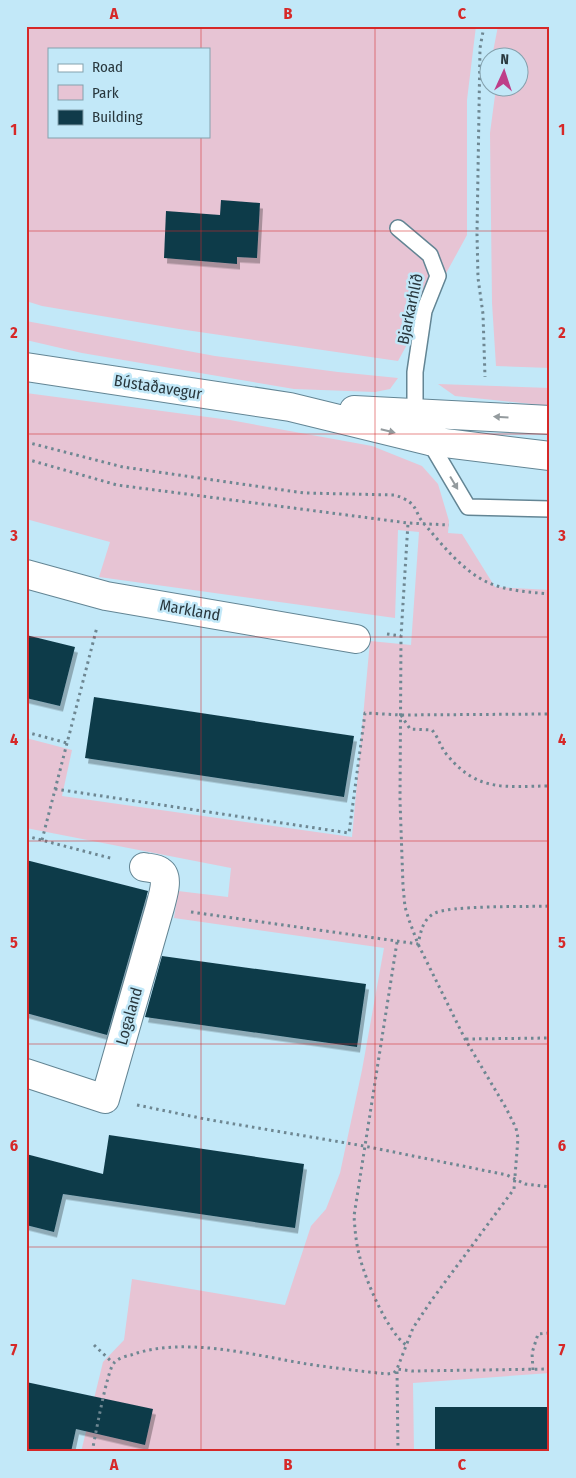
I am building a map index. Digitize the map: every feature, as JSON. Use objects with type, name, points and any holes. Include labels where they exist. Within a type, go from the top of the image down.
[{"type":"main road","name":"Bústaðavegur","points":[[27,368],[290,407],[429,441],[550,456]]},
{"type":"main road","name":"Bústaðavegur","points":[[290,407],[550,420]]},
{"type":"main road","name":"Markland","points":[[26,574],[106,596],[356,638]]},
{"type":"main road","name":"Logaland","points":[[105,1099],[160,907],[164,875],[160,870],[144,867]]},
{"type":"main road","points":[[26,1073],[105,1099]]},
{"type":"lane","name":"Bjarkarhlíð","points":[[398,228],[430,255],[438,276],[424,311],[415,372],[415,413]]},
{"type":"lane","points":[[429,441],[468,507],[550,509]]},
{"type":"path","points":[[484,26],[480,48],[477,234],[478,278],[483,314],[485,377]]},
{"type":"path","points":[[26,442],[123,468],[304,493],[395,495],[408,499],[417,509],[424,524],[464,566],[488,583],[518,592],[550,594]]},
{"type":"path","points":[[26,459],[117,485],[408,524],[452,524]]},
{"type":"path","points":[[398,1452],[397,1369],[413,1328],[514,1189],[518,1138],[516,1128],[506,1108],[465,1039],[408,920],[403,886],[400,800],[401,636],[408,524]]},
{"type":"path","points":[[42,840],[106,596]]},
{"type":"path","points":[[55,789],[349,833],[365,713],[401,715],[550,714]]},
{"type":"path","points":[[401,715],[410,729],[432,730],[446,755],[466,775],[481,783],[500,786],[550,786]]},
{"type":"path","points":[[26,732],[67,743]]},
{"type":"path","points":[[26,836],[144,867]]},
{"type":"path","points":[[418,944],[421,928],[426,921],[439,911],[550,906]]},
{"type":"path","points":[[160,907],[418,944]]},
{"type":"path","points":[[397,942],[354,1216],[355,1236],[360,1258],[382,1312],[394,1332],[406,1346]]},
{"type":"path","points":[[465,1039],[550,1038]]},
{"type":"path","points":[[105,1099],[205,1119],[364,1146],[507,1175],[525,1184],[550,1188]]},
{"type":"path","points":[[533,1370],[532,1353],[538,1334],[550,1333]]},
{"type":"path","points":[[94,1345],[113,1363]]},
{"type":"path","points":[[92,1452],[108,1376],[113,1363],[145,1349],[172,1346],[224,1350],[307,1364],[387,1374],[394,1373],[397,1369]]},
{"type":"path","points":[[397,1369],[412,1371],[550,1369]]},
{"type":"green space","points":[[26,26],[476,26],[467,100],[467,235],[398,361],[179,329],[42,306],[26,301]]},
{"type":"green space","points":[[498,26],[550,26],[550,368],[496,366],[492,303],[490,133],[495,98],[528,98],[528,48],[494,48]]},
{"type":"green space","points":[[26,321],[215,356],[398,378],[390,389],[375,392],[294,389],[82,353],[26,340]]},
{"type":"green space","points":[[438,384],[550,388],[550,406],[455,396]]},
{"type":"green space","points":[[26,393],[230,420],[372,446],[422,466],[438,484],[449,521],[448,533],[462,534],[495,587],[550,590],[550,1373],[413,1383],[414,1452],[81,1452],[103,1362],[124,1340],[132,1279],[285,1305],[311,1226],[326,1209],[340,1173],[362,1070],[384,948],[174,918],[178,891],[228,897],[231,868],[26,828],[26,738],[72,750],[62,796],[352,837],[370,641],[411,645],[419,532],[398,530],[395,618],[99,577],[110,542],[26,519]]},
{"type":"building","points":[[221,200],[260,203],[257,258],[237,257],[237,264],[164,258],[166,211],[220,215]]},
{"type":"building","points":[[26,635],[75,647],[60,706],[26,698]]},
{"type":"building","points":[[94,697],[354,736],[344,797],[85,758]]},
{"type":"building","points":[[26,860],[148,891],[107,1035],[26,1013]]},
{"type":"building","points":[[162,956],[366,984],[357,1047],[145,1017]]},
{"type":"building","points":[[109,1135],[304,1164],[295,1228],[63,1194],[54,1232],[26,1225],[26,1154],[103,1174]]},
{"type":"building","points":[[26,1382],[153,1409],[145,1445],[76,1429],[71,1452],[26,1452]]},
{"type":"building","points":[[435,1407],[550,1407],[550,1452],[435,1452]]}]
